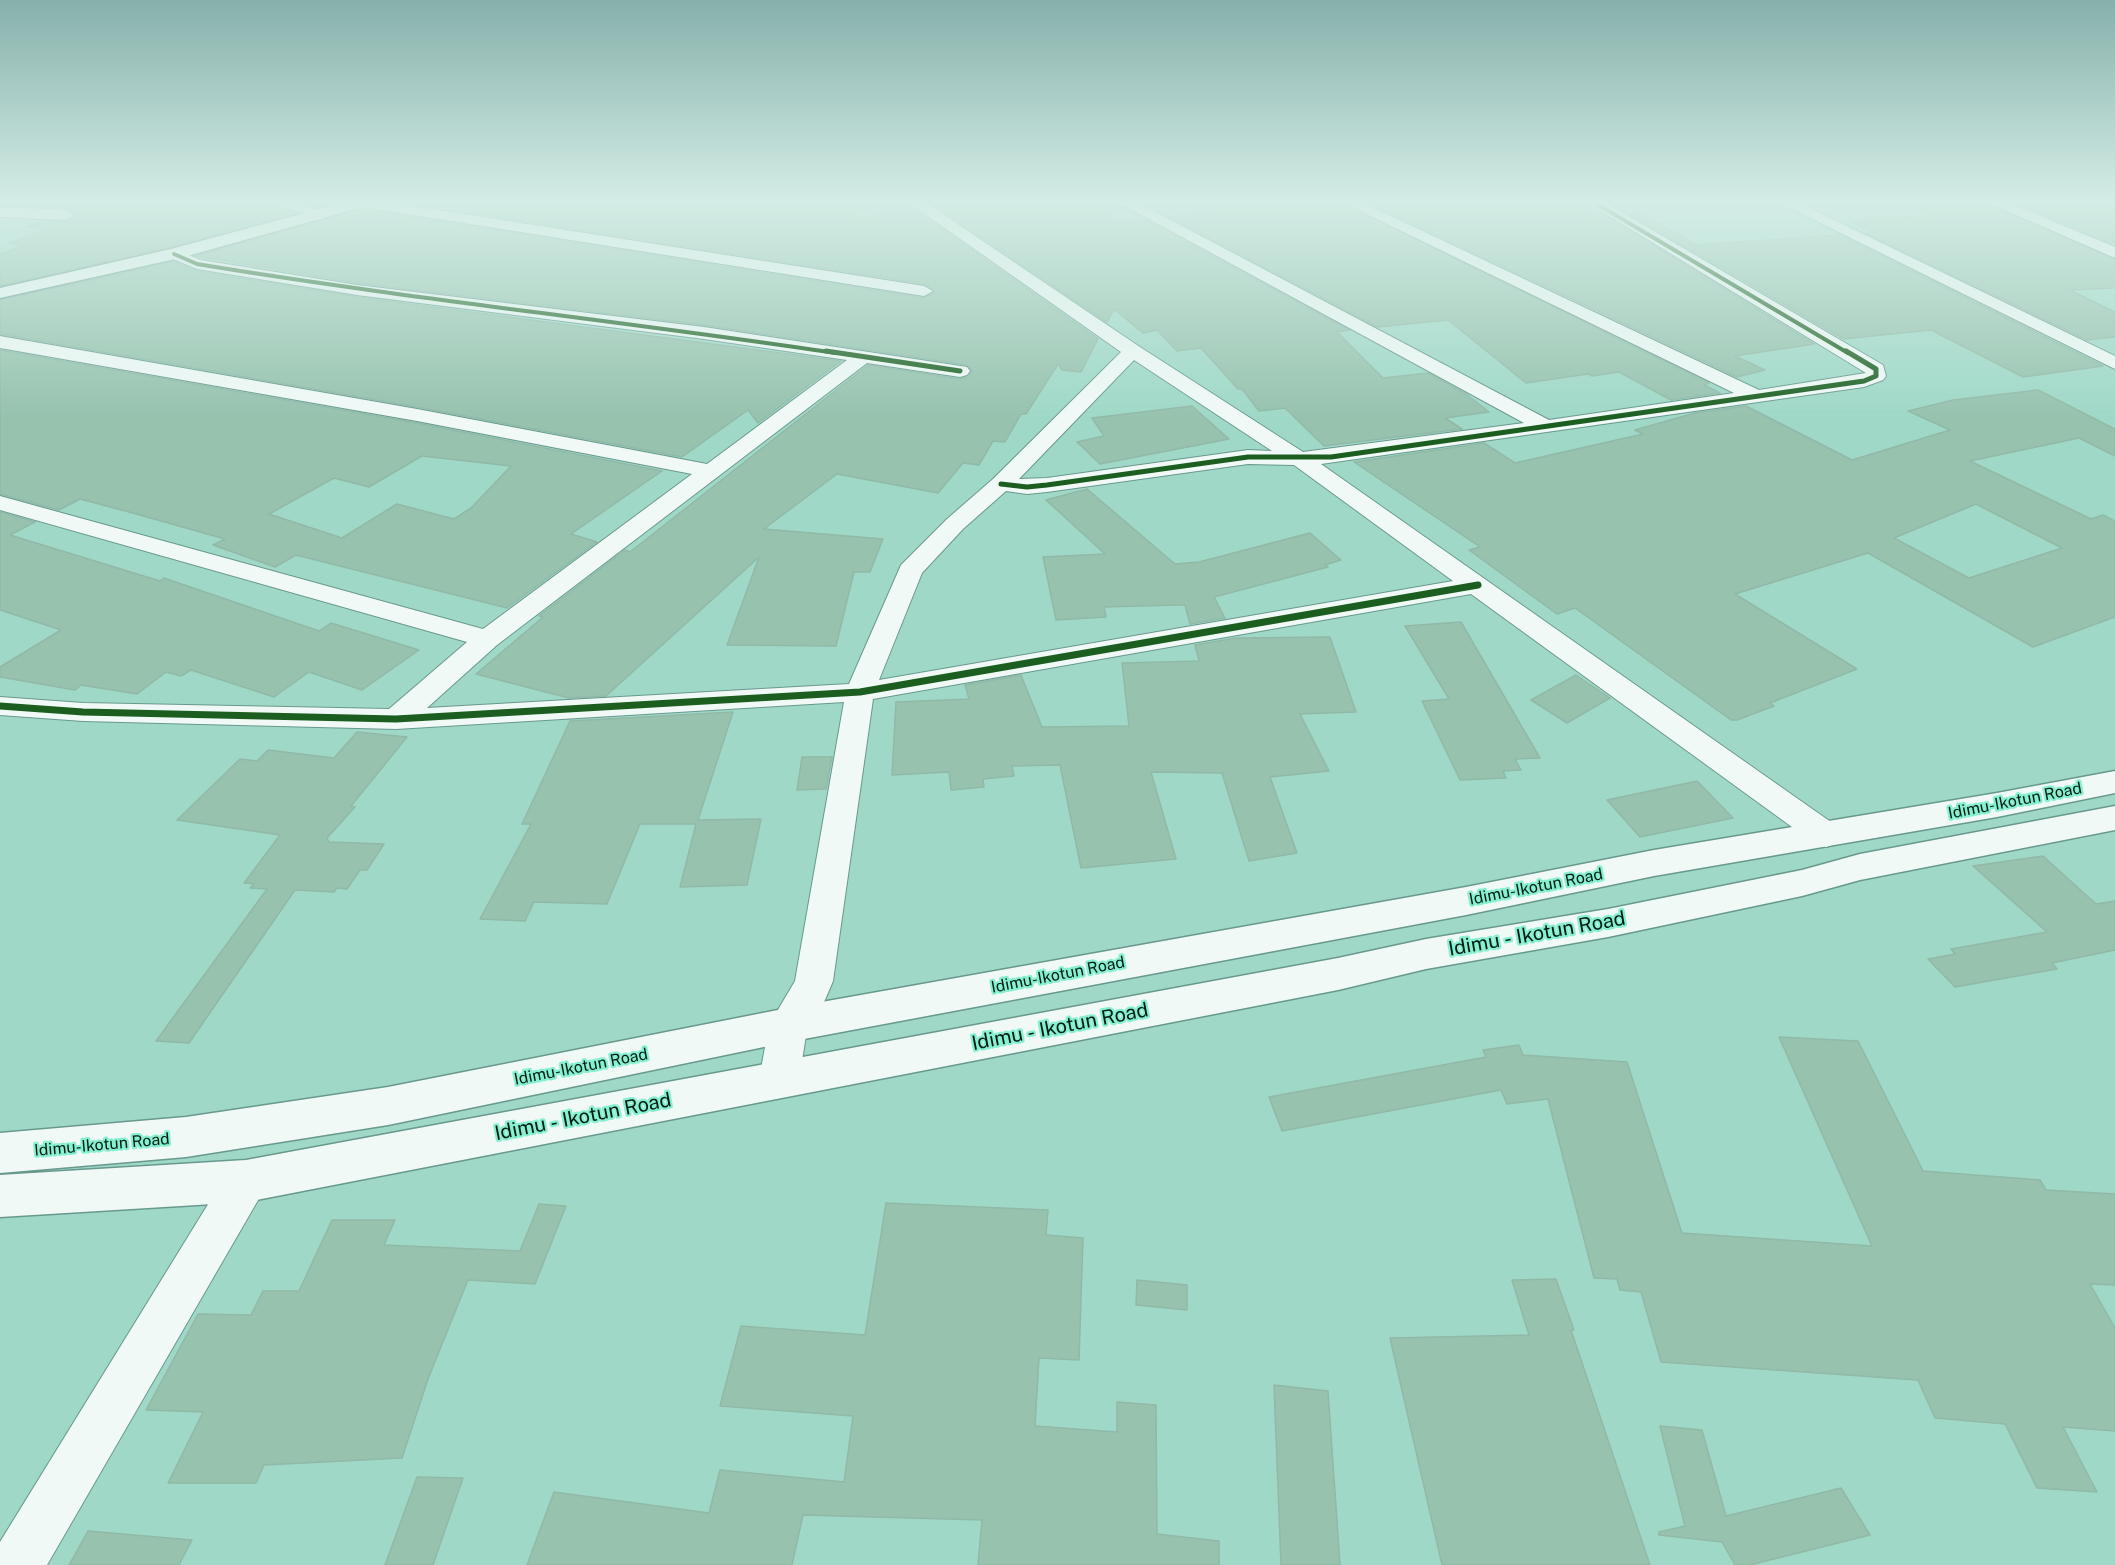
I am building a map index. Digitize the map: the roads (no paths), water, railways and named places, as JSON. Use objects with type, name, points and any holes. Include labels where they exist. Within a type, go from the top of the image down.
[{"type":"main road","points":[[0,293],[89,273]]},
{"type":"main road","name":"Idimu-Ikotun Road","points":[[0,1153],[186,1137],[388,1106],[788,1026],[1466,901],[1654,863],[1826,835],[2115,782]]},
{"type":"main road","name":"Idimu - Ikotun Road","points":[[0,1197],[246,1181],[1338,974],[1426,954],[1608,923],[1802,883],[1860,867],[2115,818]]},
{"type":"street","points":[[253,273],[357,290],[704,333],[960,370]]},
{"type":"street","points":[[812,273],[924,291]]},
{"type":"street","points":[[1019,273],[1133,351],[1299,459],[1826,835]]},
{"type":"street","points":[[1258,273],[1543,425]]},
{"type":"street","points":[[1497,273],[1758,397]]},
{"type":"street","points":[[1001,484],[1027,487],[1047,485],[1248,457],[1299,459],[1758,397],[1864,381],[1876,376],[1876,369],[1714,273]]},
{"type":"street","points":[[1942,273],[2115,363]]},
{"type":"street","points":[[0,342],[417,415],[710,471]]},
{"type":"street","points":[[779,1080],[788,1026],[809,996],[814,981],[860,692],[910,570],[955,524],[1001,484],[1133,351]]},
{"type":"street","points":[[396,719],[487,639],[864,357]]},
{"type":"street","points":[[0,503],[487,639]]},
{"type":"street","points":[[0,706],[83,712],[396,719],[860,692],[1478,585]]},
{"type":"street","points":[[17,1565],[246,1181]]}]
